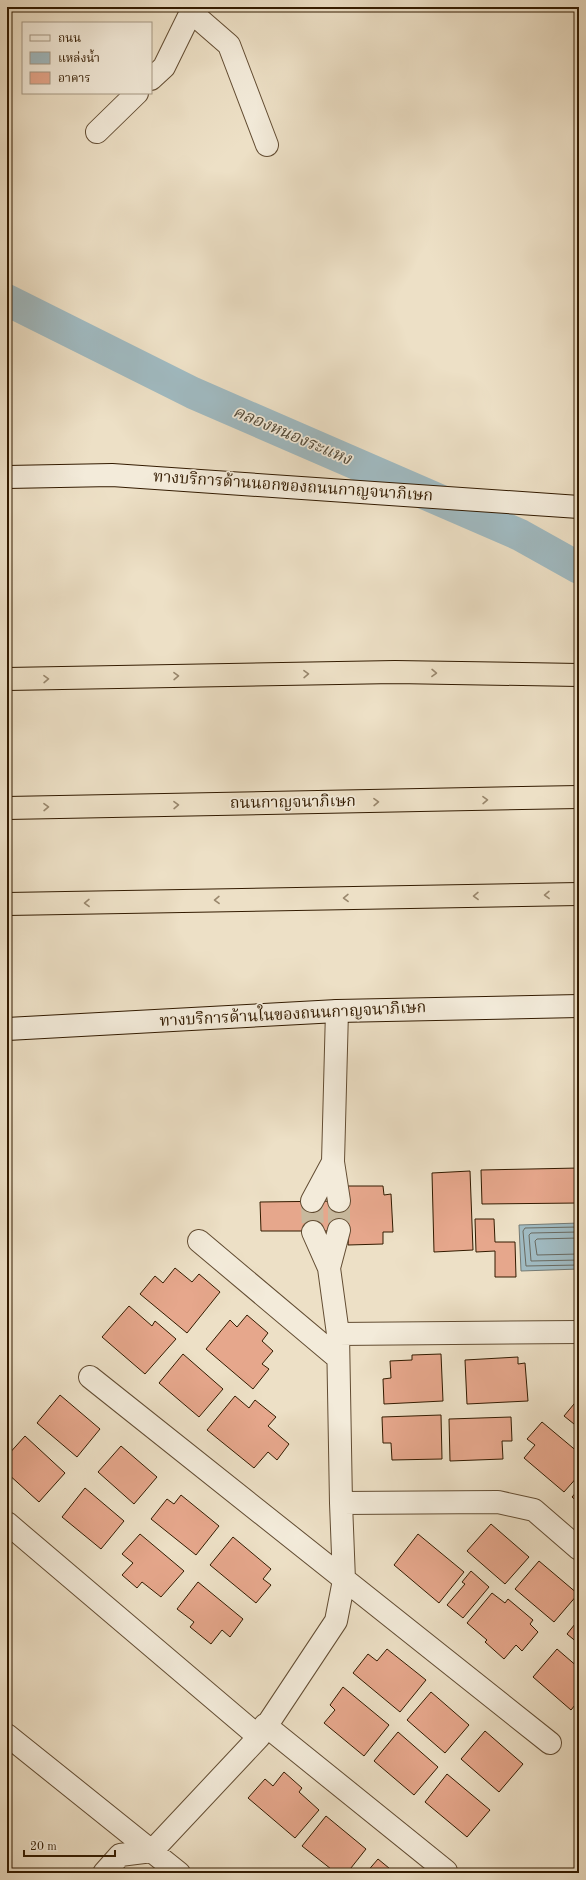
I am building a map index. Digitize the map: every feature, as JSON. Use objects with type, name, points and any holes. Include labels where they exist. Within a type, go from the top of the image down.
[{"type":"highway","points":[[7,679],[395,672],[579,675]]},
{"type":"highway","name":"ถนนกาญจนาภิเษก","points":[[7,808],[579,798]]},
{"type":"highway","points":[[7,904],[579,894]]},
{"type":"street","points":[[152,78],[164,67],[191,10],[229,46],[267,145]]},
{"type":"street","points":[[97,132],[136,94]]},
{"type":"street","name":"ทางบริการด้านนอกของถนนกาญจนาภิเษก","points":[[7,477],[112,475],[579,507]]},
{"type":"street","name":"ทางบริการด้านในของถนนกาญจนาภิเษก","points":[[7,1029],[337,1012],[579,1006]]},
{"type":"street","points":[[337,1012],[333,1162],[339,1201]]},
{"type":"street","points":[[312,1201],[333,1162]]},
{"type":"street","points":[[328,1268],[339,1230]]},
{"type":"street","points":[[104,1873],[120,1855],[152,1851],[262,1731],[336,1621],[344,1580],[338,1334],[328,1268],[313,1232]]},
{"type":"street","points":[[199,1241],[338,1358]]},
{"type":"street","points":[[338,1334],[579,1332]]},
{"type":"street","points":[[90,1377],[550,1743]]},
{"type":"street","points":[[341,1503],[498,1502],[534,1510],[579,1549]]},
{"type":"street","points":[[7,1523],[262,1731],[446,1871]]},
{"type":"street","points":[[7,1735],[179,1873]]},
{"type":"street","points":[[152,1851],[157,1873]]},
{"type":"water","points":[[579,1223],[579,1269],[521,1271],[519,1225]]},
{"type":"building","points":[[579,1168],[579,1203],[482,1204],[481,1170]]},
{"type":"building","points":[[470,1171],[473,1250],[434,1252],[432,1173]]},
{"type":"building","points":[[346,1186],[383,1186],[384,1195],[391,1194],[393,1232],[383,1232],[383,1244],[348,1245],[349,1231],[261,1231],[260,1202],[339,1201]]},
{"type":"building","points":[[475,1219],[494,1219],[495,1242],[515,1242],[516,1277],[495,1277],[495,1251],[476,1252]]},
{"type":"building","points":[[175,1268],[192,1282],[199,1274],[220,1292],[187,1333],[140,1294],[155,1276],[163,1283]]},
{"type":"building","points":[[129,1306],[152,1326],[155,1321],[176,1339],[145,1374],[102,1337]]},
{"type":"building","points":[[247,1315],[268,1333],[262,1341],[273,1351],[262,1364],[269,1369],[253,1389],[206,1349],[230,1320],[237,1327]]},
{"type":"building","points":[[183,1354],[223,1389],[199,1417],[159,1383]]},
{"type":"building","points":[[441,1354],[443,1401],[384,1404],[383,1379],[391,1378],[390,1361],[412,1360],[412,1355]]},
{"type":"building","points":[[518,1357],[518,1364],[525,1363],[528,1401],[467,1404],[465,1360]]},
{"type":"building","points":[[60,1395],[100,1429],[77,1457],[37,1423]]},
{"type":"building","points":[[235,1396],[249,1408],[255,1400],[276,1417],[268,1426],[289,1444],[277,1460],[268,1452],[254,1468],[207,1430]]},
{"type":"building","points":[[579,1398],[579,1428],[564,1416]]},
{"type":"building","points":[[441,1415],[442,1459],[392,1460],[391,1443],[383,1443],[382,1417]]},
{"type":"building","points":[[511,1417],[512,1441],[502,1441],[503,1459],[450,1461],[449,1419]]},
{"type":"building","points":[[542,1422],[579,1453],[579,1475],[564,1492],[524,1458],[535,1445],[527,1439]]},
{"type":"building","points":[[25,1436],[65,1473],[39,1502],[7,1473],[7,1456]]},
{"type":"building","points":[[121,1446],[157,1477],[134,1504],[98,1472]]},
{"type":"building","points":[[85,1488],[124,1521],[101,1549],[62,1517]]},
{"type":"building","points":[[579,1489],[579,1503],[572,1497]]},
{"type":"building","points":[[181,1495],[219,1526],[196,1555],[151,1519],[167,1499],[174,1504]]},
{"type":"building","points":[[491,1524],[529,1557],[505,1584],[467,1551]]},
{"type":"building","points":[[140,1534],[184,1571],[161,1597],[142,1582],[137,1588],[122,1575],[133,1563],[122,1554]]},
{"type":"building","points":[[418,1534],[464,1572],[439,1603],[394,1565]]},
{"type":"building","points":[[233,1537],[271,1569],[263,1579],[271,1585],[256,1603],[210,1565]]},
{"type":"building","points":[[539,1561],[578,1594],[554,1622],[515,1589]]},
{"type":"building","points":[[471,1571],[489,1587],[463,1618],[447,1605],[465,1584],[462,1582]]},
{"type":"building","points":[[198,1582],[243,1619],[230,1637],[222,1630],[211,1644],[190,1627],[194,1622],[177,1609]]},
{"type":"building","points":[[492,1593],[505,1603],[508,1599],[533,1620],[530,1624],[538,1632],[522,1651],[516,1645],[504,1659],[485,1642],[487,1640],[467,1623]]},
{"type":"building","points":[[579,1619],[579,1644],[567,1634]]},
{"type":"building","points":[[387,1649],[426,1680],[400,1712],[353,1673],[368,1654],[377,1661]]},
{"type":"building","points":[[557,1649],[579,1668],[579,1700],[571,1710],[533,1677]]},
{"type":"building","points":[[343,1687],[389,1725],[364,1756],[324,1723],[335,1710],[330,1705]]},
{"type":"building","points":[[431,1692],[469,1725],[445,1753],[407,1720]]},
{"type":"building","points":[[485,1731],[523,1764],[499,1792],[461,1759]]},
{"type":"building","points":[[398,1732],[438,1767],[414,1795],[374,1761]]},
{"type":"building","points":[[284,1772],[302,1788],[299,1792],[319,1810],[295,1838],[248,1798],[265,1779],[273,1786]]},
{"type":"building","points":[[447,1774],[490,1810],[467,1837],[425,1802]]},
{"type":"building","points":[[326,1816],[366,1849],[347,1873],[336,1873],[302,1846]]},
{"type":"building","points":[[378,1859],[395,1873],[366,1873]]},
{"type":"waterway","name":"คลองหนองระแหง","points":[[7,300],[193,393],[520,535],[579,568]]},
{"type":"tunnel","points":[[312,1201],[313,1232]]},
{"type":"tunnel","points":[[339,1201],[339,1230]]}]
